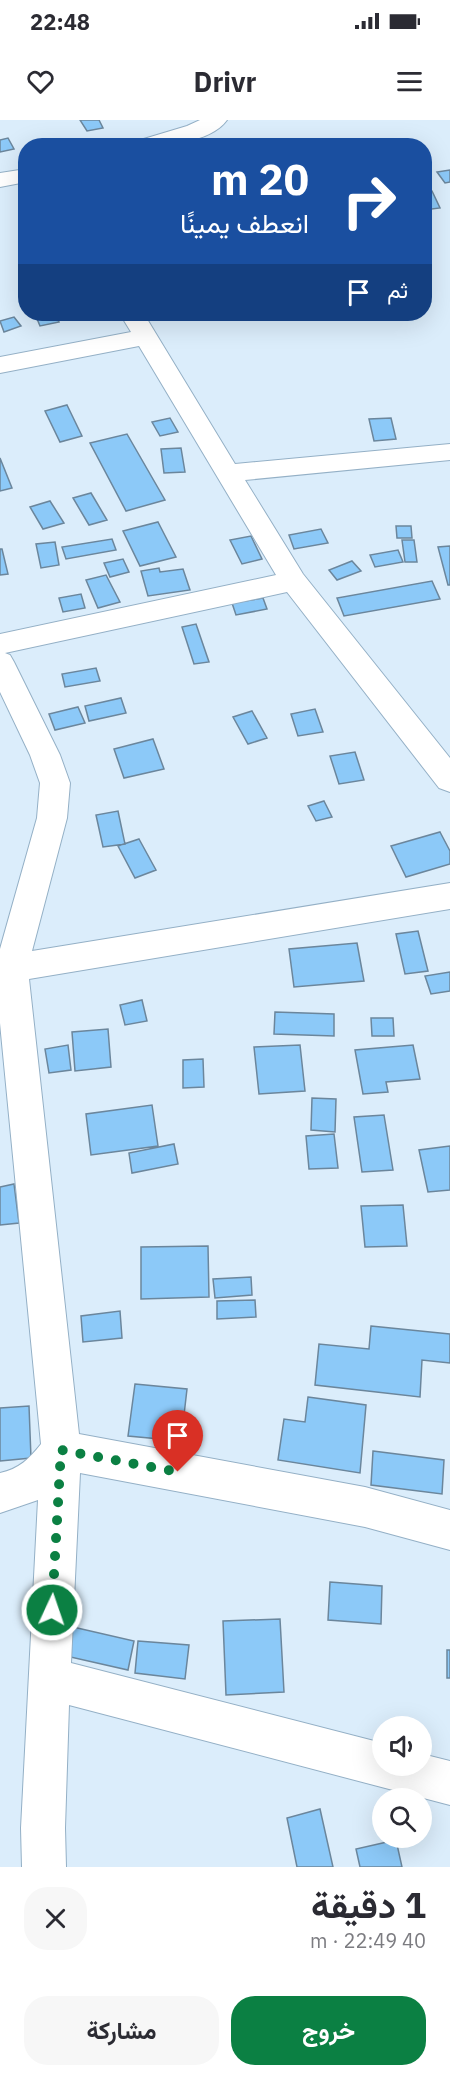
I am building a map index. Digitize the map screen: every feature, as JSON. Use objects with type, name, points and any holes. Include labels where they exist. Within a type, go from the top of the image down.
[{"type":"street","points":[[172,138],[195,131],[216,120]]},
{"type":"street","points":[[0,180],[18,177]]},
{"type":"street","points":[[136,321],[293,582],[450,780]]},
{"type":"street","points":[[0,365],[145,337]]},
{"type":"street","points":[[227,473],[450,452]]},
{"type":"street","points":[[0,644],[293,582]]},
{"type":"street","points":[[0,662],[45,755],[55,783],[52,818],[11,968],[61,1450],[49,1678],[43,1828],[44,1867]]},
{"type":"street","points":[[11,968],[450,896]]},
{"type":"street","points":[[0,1494],[17,1490],[36,1481],[61,1450]]},
{"type":"street","points":[[61,1450],[365,1507],[450,1530]]},
{"type":"street","points":[[49,1678],[372,1762]]},
{"type":"street","points":[[424,1776],[450,1783]]},
{"type":"building","points":[[80,120],[99,120],[103,128],[87,131]]},
{"type":"building","points":[[8,138],[14,149],[0,152],[0,140]]},
{"type":"building","points":[[450,170],[450,182],[445,183],[437,172]]},
{"type":"building","points":[[432,191],[440,208],[432,209]]},
{"type":"building","points":[[14,317],[21,326],[4,332],[0,321]]},
{"type":"building","points":[[38,321],[59,322],[40,326]]},
{"type":"building","points":[[67,405],[82,436],[60,442],[45,411]]},
{"type":"building","points":[[170,418],[178,432],[160,436],[152,422]]},
{"type":"building","points":[[391,418],[396,439],[374,441],[369,419]]},
{"type":"building","points":[[127,434],[165,500],[126,511],[90,443]]},
{"type":"building","points":[[181,448],[185,472],[164,473],[161,449]]},
{"type":"building","points":[[0,458],[12,488],[0,491]]},
{"type":"building","points":[[91,493],[107,520],[89,525],[73,498]]},
{"type":"building","points":[[50,501],[64,523],[43,529],[30,507]]},
{"type":"building","points":[[158,522],[176,557],[140,566],[123,531]]},
{"type":"building","points":[[396,526],[411,526],[412,538],[397,538]]},
{"type":"building","points":[[321,529],[328,543],[294,549],[289,535]]},
{"type":"building","points":[[251,536],[262,559],[242,564],[230,540]]},
{"type":"building","points":[[112,539],[116,550],[66,559],[62,547]]},
{"type":"building","points":[[402,540],[414,540],[417,562],[405,562]]},
{"type":"building","points":[[55,542],[59,565],[41,568],[36,544]]},
{"type":"building","points":[[450,546],[450,585],[448,585],[438,547]]},
{"type":"building","points":[[0,549],[2,549],[8,574],[0,575]]},
{"type":"building","points":[[398,550],[403,562],[375,567],[370,555]]},
{"type":"building","points":[[123,559],[129,572],[110,577],[104,563]]},
{"type":"building","points":[[352,561],[361,571],[337,580],[329,570]]},
{"type":"building","points":[[159,568],[160,572],[183,569],[190,590],[148,596],[141,571]]},
{"type":"building","points":[[106,575],[120,602],[98,608],[86,580]]},
{"type":"building","points":[[432,581],[440,599],[344,616],[337,598]]},
{"type":"building","points":[[81,594],[85,608],[63,612],[59,598]]},
{"type":"building","points":[[263,598],[267,609],[236,615],[232,603]]},
{"type":"building","points":[[196,624],[209,662],[194,664],[182,627]]},
{"type":"building","points":[[96,668],[100,681],[65,687],[62,674]]},
{"type":"building","points":[[121,698],[126,713],[89,721],[85,706]]},
{"type":"building","points":[[78,707],[85,723],[55,730],[49,714]]},
{"type":"building","points":[[315,709],[323,732],[298,736],[291,714]]},
{"type":"building","points":[[252,711],[267,738],[248,744],[233,717]]},
{"type":"building","points":[[153,739],[164,769],[124,778],[114,749]]},
{"type":"building","points":[[355,752],[364,780],[339,784],[330,756]]},
{"type":"building","points":[[324,801],[332,817],[316,821],[308,806]]},
{"type":"building","points":[[118,811],[125,844],[103,847],[96,815]]},
{"type":"building","points":[[440,832],[450,851],[450,864],[406,877],[391,846]]},
{"type":"building","points":[[139,839],[156,870],[135,878],[118,846]]},
{"type":"building","points":[[418,931],[428,971],[405,974],[396,934]]},
{"type":"building","points":[[357,943],[364,981],[294,987],[289,949]]},
{"type":"building","points":[[450,972],[450,991],[431,994],[425,976]]},
{"type":"building","points":[[142,1000],[147,1021],[125,1025],[120,1005]]},
{"type":"building","points":[[275,1012],[334,1014],[334,1036],[274,1034]]},
{"type":"building","points":[[371,1018],[393,1018],[394,1036],[372,1036]]},
{"type":"building","points":[[108,1029],[111,1067],[75,1071],[72,1032]]},
{"type":"building","points":[[68,1045],[71,1070],[49,1073],[45,1049]]},
{"type":"building","points":[[300,1045],[305,1091],[259,1094],[254,1047]]},
{"type":"building","points":[[413,1045],[420,1079],[386,1082],[388,1092],[363,1094],[355,1050]]},
{"type":"building","points":[[203,1059],[204,1087],[183,1088],[183,1060]]},
{"type":"building","points":[[312,1098],[336,1099],[335,1132],[311,1130]]},
{"type":"building","points":[[152,1105],[158,1146],[91,1155],[86,1114]]},
{"type":"building","points":[[384,1115],[393,1170],[362,1172],[354,1117]]},
{"type":"building","points":[[334,1134],[338,1168],[309,1169],[306,1136]]},
{"type":"building","points":[[174,1144],[178,1164],[132,1173],[129,1153]]},
{"type":"building","points":[[450,1146],[450,1190],[428,1192],[419,1150]]},
{"type":"building","points":[[14,1184],[19,1223],[0,1225],[0,1187]]},
{"type":"building","points":[[403,1205],[407,1246],[365,1247],[361,1206]]},
{"type":"building","points":[[208,1246],[209,1297],[141,1299],[141,1247]]},
{"type":"building","points":[[251,1277],[252,1295],[215,1298],[213,1279]]},
{"type":"building","points":[[255,1300],[256,1317],[217,1319],[217,1301]]},
{"type":"building","points":[[120,1311],[122,1338],[83,1342],[81,1316]]},
{"type":"building","points":[[371,1326],[450,1334],[450,1363],[422,1360],[420,1397],[315,1385],[319,1344],[369,1349]]},
{"type":"building","points":[[135,1384],[187,1389],[181,1441],[128,1436]]},
{"type":"building","points":[[308,1397],[366,1405],[360,1473],[278,1460],[284,1419],[305,1422]]},
{"type":"building","points":[[29,1406],[31,1458],[0,1461],[0,1408]]},
{"type":"building","points":[[373,1451],[444,1460],[442,1494],[371,1485]]},
{"type":"building","points":[[330,1582],[382,1586],[381,1624],[328,1620]]},
{"type":"building","points":[[280,1619],[284,1692],[226,1695],[223,1621]]},
{"type":"building","points":[[73,1627],[134,1641],[128,1670],[66,1656]]},
{"type":"building","points":[[138,1641],[189,1645],[185,1679],[135,1673]]},
{"type":"building","points":[[447,1650],[450,1650],[450,1678],[447,1678]]},
{"type":"building","points":[[320,1809],[333,1867],[297,1867],[287,1818]]},
{"type":"building","points":[[372,1845],[372,1848],[398,1848],[402,1867],[360,1867],[356,1849]]},
{"type":"route","points":[[52,1610],[61,1450],[178,1472]]}]
